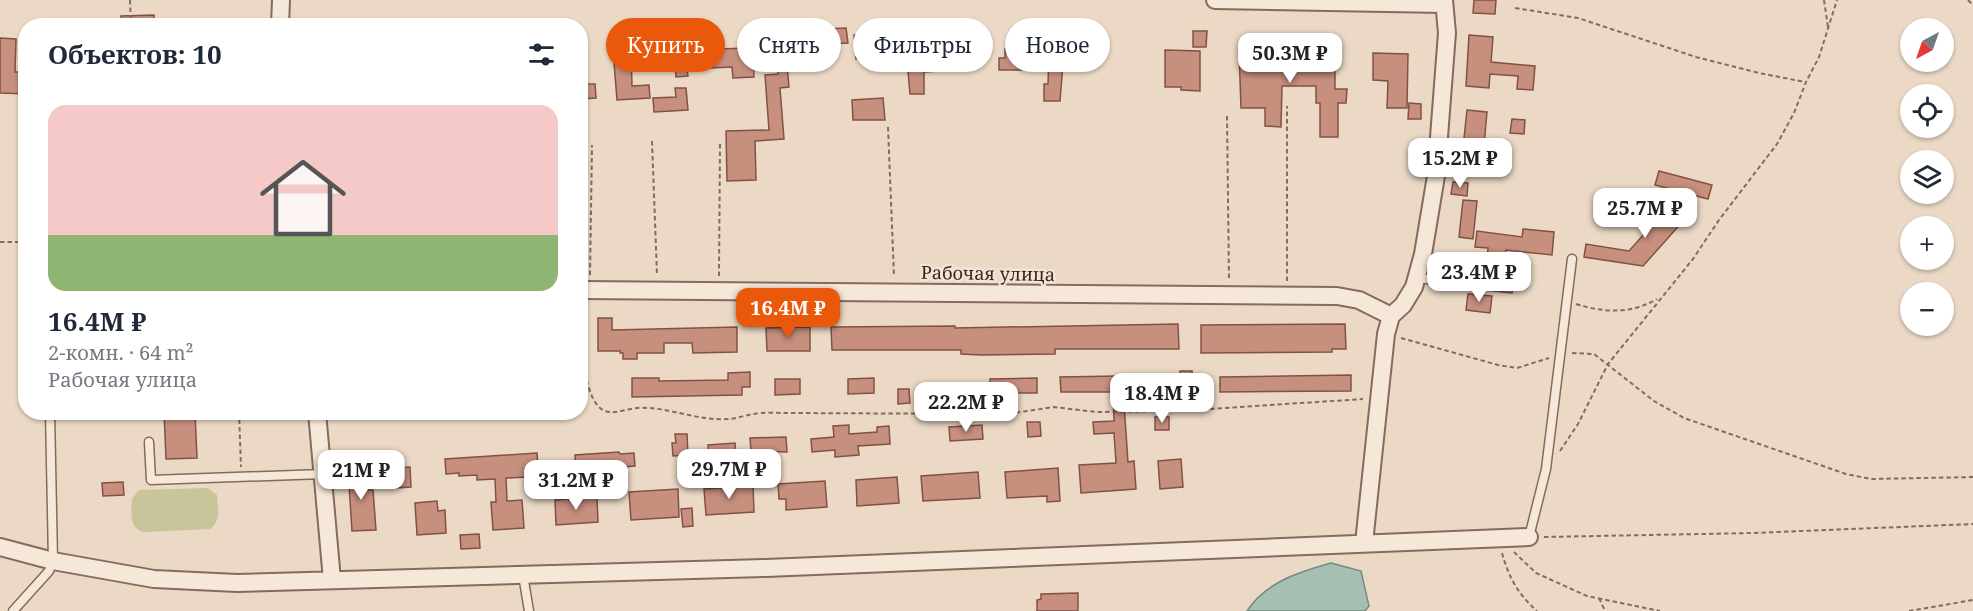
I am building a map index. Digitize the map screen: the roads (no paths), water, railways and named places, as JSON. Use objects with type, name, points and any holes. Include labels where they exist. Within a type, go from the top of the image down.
[{"type":"street","points":[[280,18],[281,0]]},
{"type":"street","points":[[1215,0],[1444,2],[1447,33],[1436,176],[1416,278],[1403,305],[1391,316],[1386,334],[1364,543]]},
{"type":"street","name":"Рабочая улица","points":[[588,290],[1337,296],[1359,300],[1391,316]]},
{"type":"street","points":[[318,420],[332,580]]},
{"type":"street","points":[[0,547],[53,561],[154,579],[237,583],[766,568],[1529,537]]},
{"type":"lane","points":[[1529,537],[1546,469],[1572,259]]},
{"type":"lane","points":[[1416,278],[1477,284]]},
{"type":"lane","points":[[13,611],[49,571],[53,561],[50,420]]},
{"type":"lane","points":[[149,442],[151,480],[323,474]]},
{"type":"lane","points":[[523,574],[529,611]]}]
